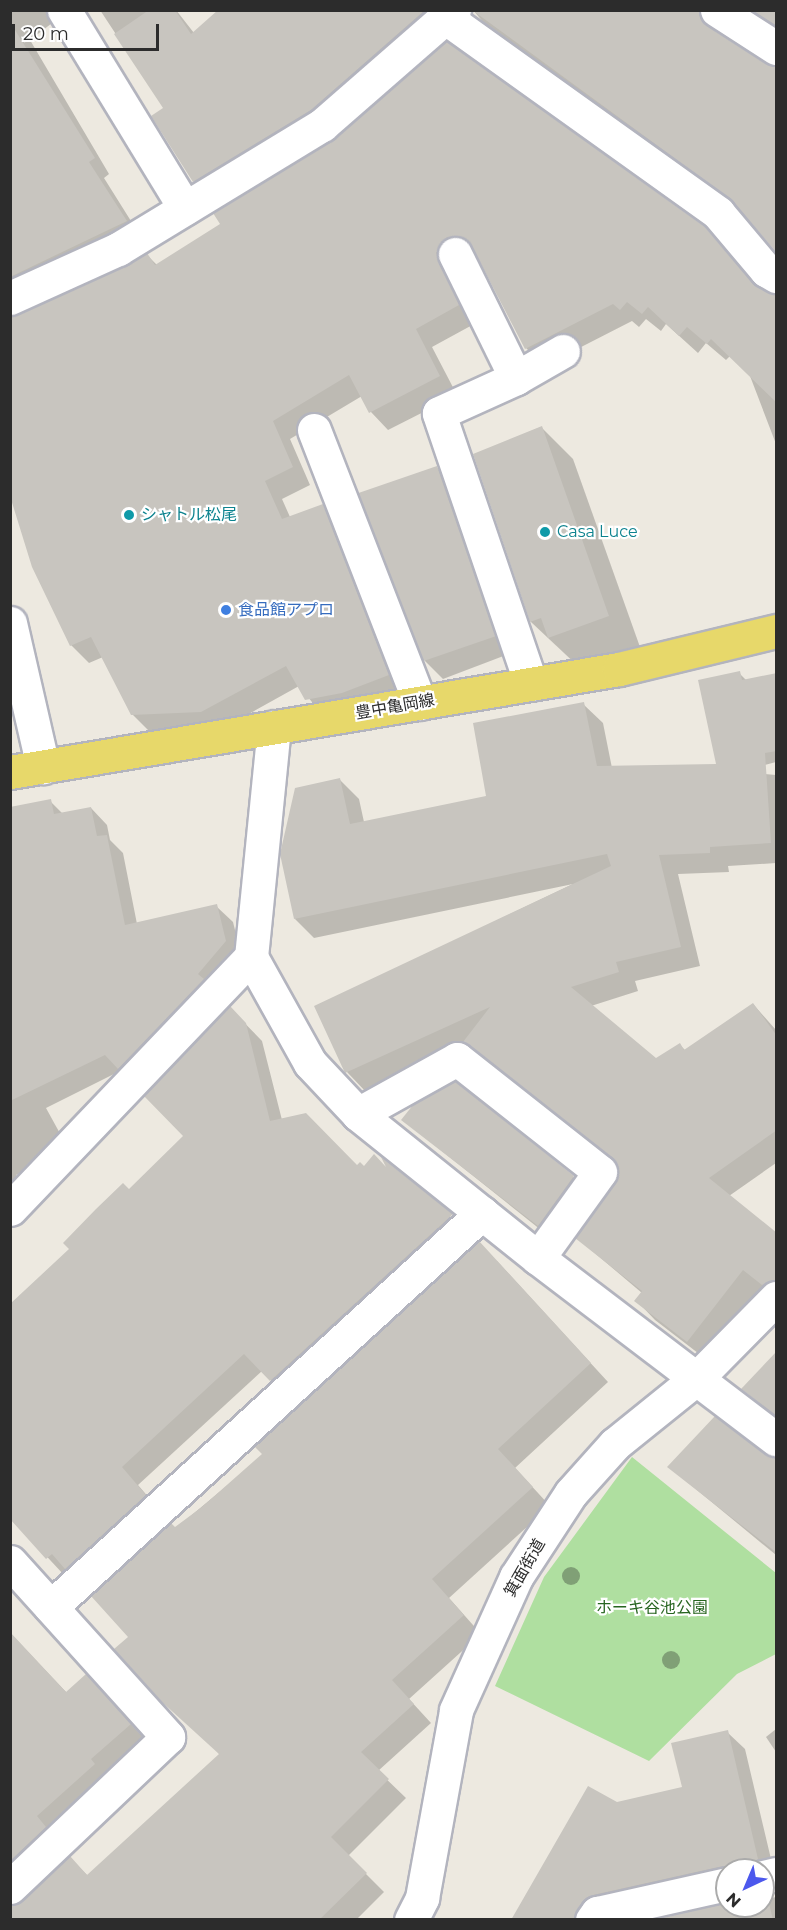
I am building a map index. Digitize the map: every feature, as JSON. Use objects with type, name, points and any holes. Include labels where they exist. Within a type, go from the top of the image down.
[{"type":"main road","name":"豊中亀岡線","points":[[10,772],[619,669],[777,631]]},
{"type":"street","points":[[64,10],[185,208]]},
{"type":"street","points":[[717,10],[777,48]]},
{"type":"street","points":[[10,298],[118,249],[322,125],[450,14],[717,213],[766,270],[777,276]]},
{"type":"street","points":[[455,254],[516,378]]},
{"type":"street","points":[[531,684],[439,413],[516,378],[563,351]]},
{"type":"street","points":[[314,430],[420,703]]},
{"type":"street","points":[[10,623],[43,767]]},
{"type":"street","points":[[274,728],[251,957],[309,1063],[358,1114],[482,1214],[777,1439]]},
{"type":"street","points":[[10,1209],[251,957]]},
{"type":"street","points":[[358,1114],[457,1059],[600,1172],[538,1258]]},
{"type":"street","points":[[51,1606],[482,1214]]},
{"type":"street","name":"箕面街道","points":[[426,1912],[456,1710],[516,1577],[571,1492],[615,1444],[698,1377],[777,1298]]},
{"type":"street","points":[[10,1562],[168,1737],[10,1887]]},
{"type":"street","points":[[592,1920],[597,1913],[715,1887]]},
{"type":"green space","name":"ホーキ谷池公園","points":[[632,1457],[776,1573],[776,1654],[737,1674],[649,1761],[495,1686],[544,1577]]},
{"type":"building","points":[[149,10],[175,10],[191,34],[218,10],[425,10],[311,110],[193,182],[151,116],[163,108],[114,34]]},
{"type":"building","points":[[472,10],[699,10],[707,26],[766,64],[777,66],[777,253],[729,198]]},
{"type":"building","points":[[752,10],[777,10],[777,26]]},
{"type":"building","points":[[10,22],[95,158],[89,162],[127,221],[10,277]]},
{"type":"building","points":[[446,41],[705,227],[752,282],[777,295],[777,403],[711,339],[707,344],[687,327],[679,336],[648,307],[642,314],[627,302],[620,310],[613,304],[525,349],[471,245],[465,238],[447,237],[436,253],[459,305],[416,329],[440,376],[369,413],[349,375],[273,421],[293,467],[265,481],[282,519],[323,504],[389,675],[342,693],[305,700],[286,666],[201,712],[131,715],[91,637],[70,646],[32,567],[10,496],[10,316],[147,253],[155,265],[220,224],[213,213],[334,139]]},
{"type":"building","name":"Casa Luce","points":[[542,426],[609,616],[548,638],[541,618],[530,622],[473,454]]},
{"type":"building","points":[[437,466],[496,636],[417,663],[359,493]]},
{"type":"building","points":[[740,671],[742,680],[777,673],[777,751],[765,753],[771,843],[710,847],[710,853],[659,855],[681,947],[616,962],[619,972],[571,987],[656,1058],[680,1043],[684,1050],[753,1003],[777,1036],[777,1130],[709,1178],[777,1233],[777,1280],[762,1285],[743,1270],[687,1342],[634,1301],[642,1291],[575,1238],[615,1183],[617,1165],[463,1042],[490,1007],[345,1073],[314,1006],[611,866],[607,854],[294,919],[280,854],[295,788],[340,778],[350,824],[486,796],[473,723],[584,702],[597,766],[716,764],[698,680]]},
{"type":"building","points":[[51,799],[54,814],[91,807],[97,836],[107,835],[125,925],[217,904],[226,941],[198,974],[204,979],[118,1069],[105,1055],[10,1101],[10,807]]},
{"type":"building","points":[[230,1006],[246,1023],[270,1121],[306,1113],[357,1165],[360,1162],[364,1166],[374,1154],[386,1167],[381,1157],[453,1214],[270,1381],[244,1354],[122,1467],[146,1495],[65,1569],[52,1554],[46,1559],[10,1519],[10,1304],[69,1249],[63,1243],[96,1209],[123,1183],[129,1189],[183,1136],[144,1096]]},
{"type":"building","points":[[455,1081],[574,1176],[538,1226],[401,1120],[413,1105]]},
{"type":"building","points":[[479,1241],[591,1363],[498,1449],[533,1487],[432,1579],[464,1615],[392,1680],[414,1704],[361,1752],[389,1779],[331,1837],[367,1873],[319,1920],[10,1920],[10,1905],[23,1901],[70,1856],[87,1875],[219,1754],[162,1702],[114,1649],[128,1637],[91,1596],[171,1523],[175,1527],[202,1507],[262,1454],[255,1447]]},
{"type":"building","points":[[777,1351],[777,1416],[741,1389]]},
{"type":"building","points":[[715,1416],[765,1454],[777,1457],[777,1553],[667,1467]]},
{"type":"building","points":[[10,1632],[66,1692],[86,1674],[131,1724],[91,1759],[95,1764],[37,1816],[46,1827],[10,1861]]},
{"type":"building","points":[[728,1730],[758,1858],[715,1858],[715,1868],[593,1895],[582,1902],[573,1920],[511,1920],[588,1786],[617,1802],[682,1787],[671,1743]]},
{"type":"building","points":[[715,1906],[715,1918],[773,1918],[773,1920],[654,1920]]},
{"type":"place","name":"シャトル松尾","points":[[129,515]]},
{"type":"place","name":"Casa Luce","points":[[545,532]]},
{"type":"place","name":"食品館アプロ","points":[[226,610]]}]
